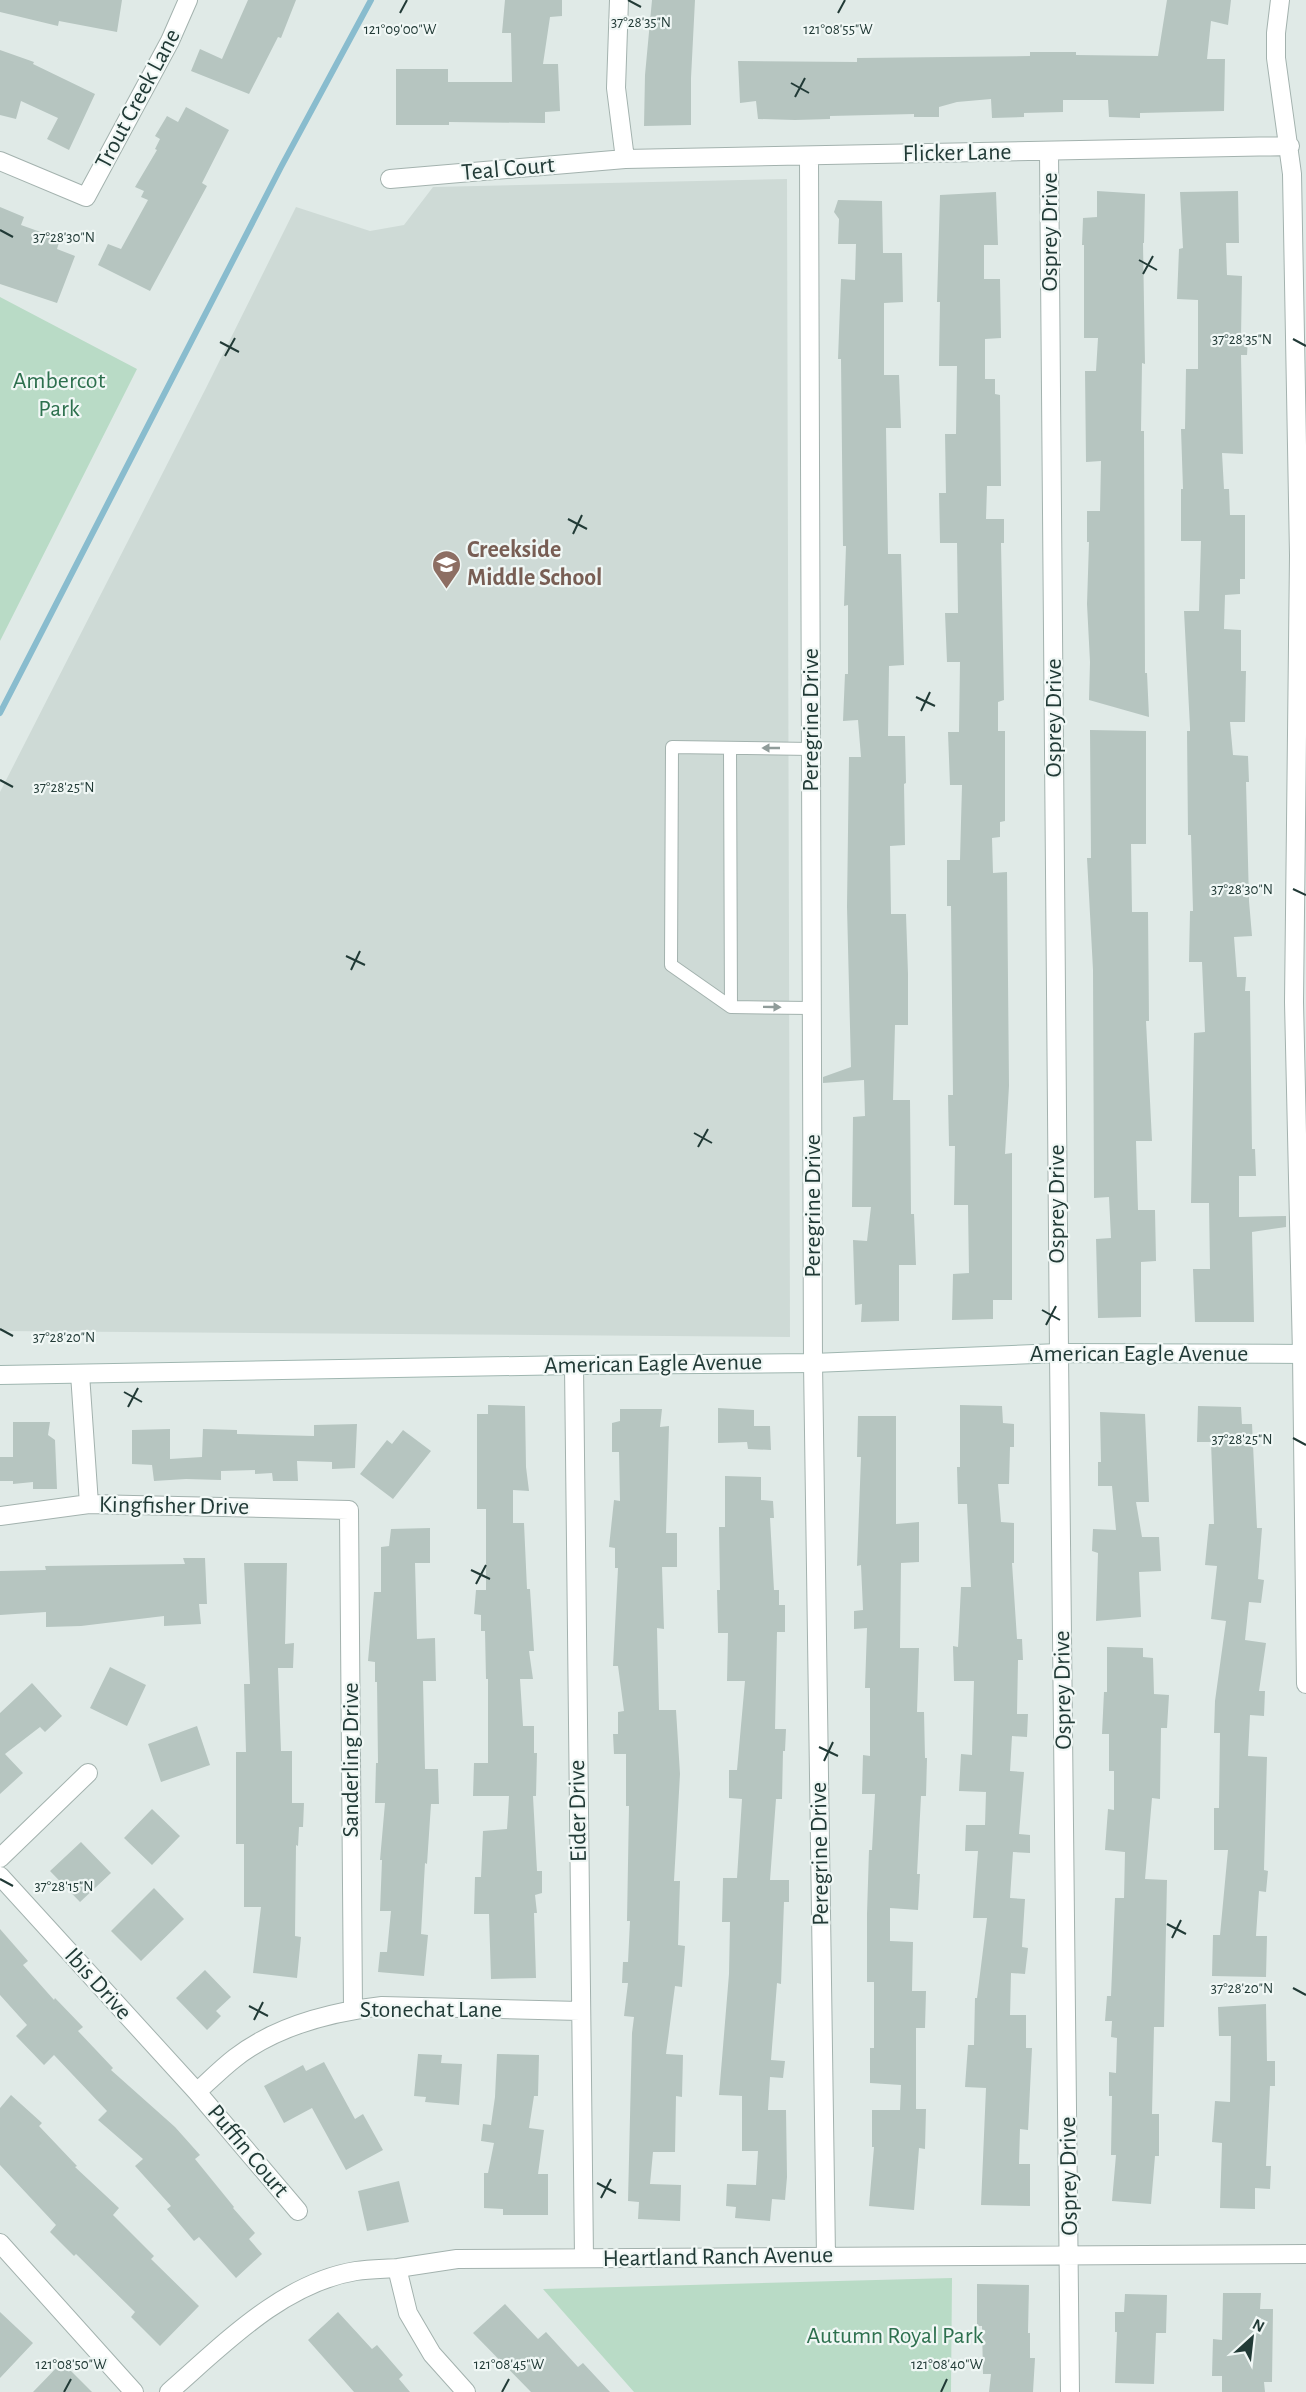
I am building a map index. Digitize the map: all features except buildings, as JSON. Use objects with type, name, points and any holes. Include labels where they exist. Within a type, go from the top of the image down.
[{"type":"street","name":"Trout Creek Lane","points":[[0,161],[86,197],[170,41],[188,0]]},
{"type":"street","points":[[619,0],[616,88],[625,159]]},
{"type":"street","points":[[1280,0],[1276,58],[1278,83],[1290,146],[1302,555],[1300,1002],[1306,1684]]},
{"type":"street","name":"Flicker Lane","points":[[625,159],[1290,146]]},
{"type":"street","name":"Osprey Drive","points":[[1049,151],[1070,2392]]},
{"type":"street","name":"Peregrine Drive","points":[[809,156],[813,1363],[826,2256]]},
{"type":"street","name":"Teal Court","points":[[390,179],[625,159]]},
{"type":"street","name":"American Eagle Avenue","points":[[0,1376],[574,1365],[813,1363],[1059,1353],[1304,1354]]},
{"type":"street","name":"Eider Drive","points":[[574,1365],[584,2258]]},
{"type":"street","points":[[80,1374],[89,1504]]},
{"type":"street","name":"Kingfisher Drive","points":[[0,1516],[89,1504],[349,1510]]},
{"type":"street","name":"Sanderling Drive","points":[[349,1510],[353,2009]]},
{"type":"street","points":[[0,1858],[88,1773]]},
{"type":"street","name":"Ibis Drive","points":[[0,1876],[197,2092]]},
{"type":"street","name":"Stonechat Lane","points":[[197,2092],[236,2057],[271,2036],[303,2022],[353,2009],[382,2006],[580,2011]]},
{"type":"street","name":"Puffin Court","points":[[197,2092],[298,2211]]},
{"type":"street","points":[[0,2243],[134,2392]]},
{"type":"street","name":"Heartland Ranch Avenue","points":[[169,2392],[247,2325],[285,2299],[320,2281],[355,2271],[397,2268],[457,2259],[1306,2254]]},
{"type":"street","points":[[397,2268],[408,2313],[432,2354],[466,2392]]},
{"type":"lane","points":[[811,749],[672,747],[671,965],[731,1006],[812,1008]]},
{"type":"lane","points":[[730,748],[731,1006]]},
{"type":"shaded area","name":"Creekside Middle School","points":[[787,179],[790,1337],[0,1331],[0,792],[296,207],[370,231],[404,225],[433,187]]},
{"type":"green space","name":"Ambercot Park","points":[[0,297],[137,369],[0,641]]},
{"type":"green space","name":"Autumn Royal Park","points":[[952,2278],[951,2392],[634,2392],[543,2289]]},
{"type":"waterway","points":[[0,713],[281,167],[371,0]]},
{"type":"place","name":"Creekside Middle School","points":[[446,590]]}]
